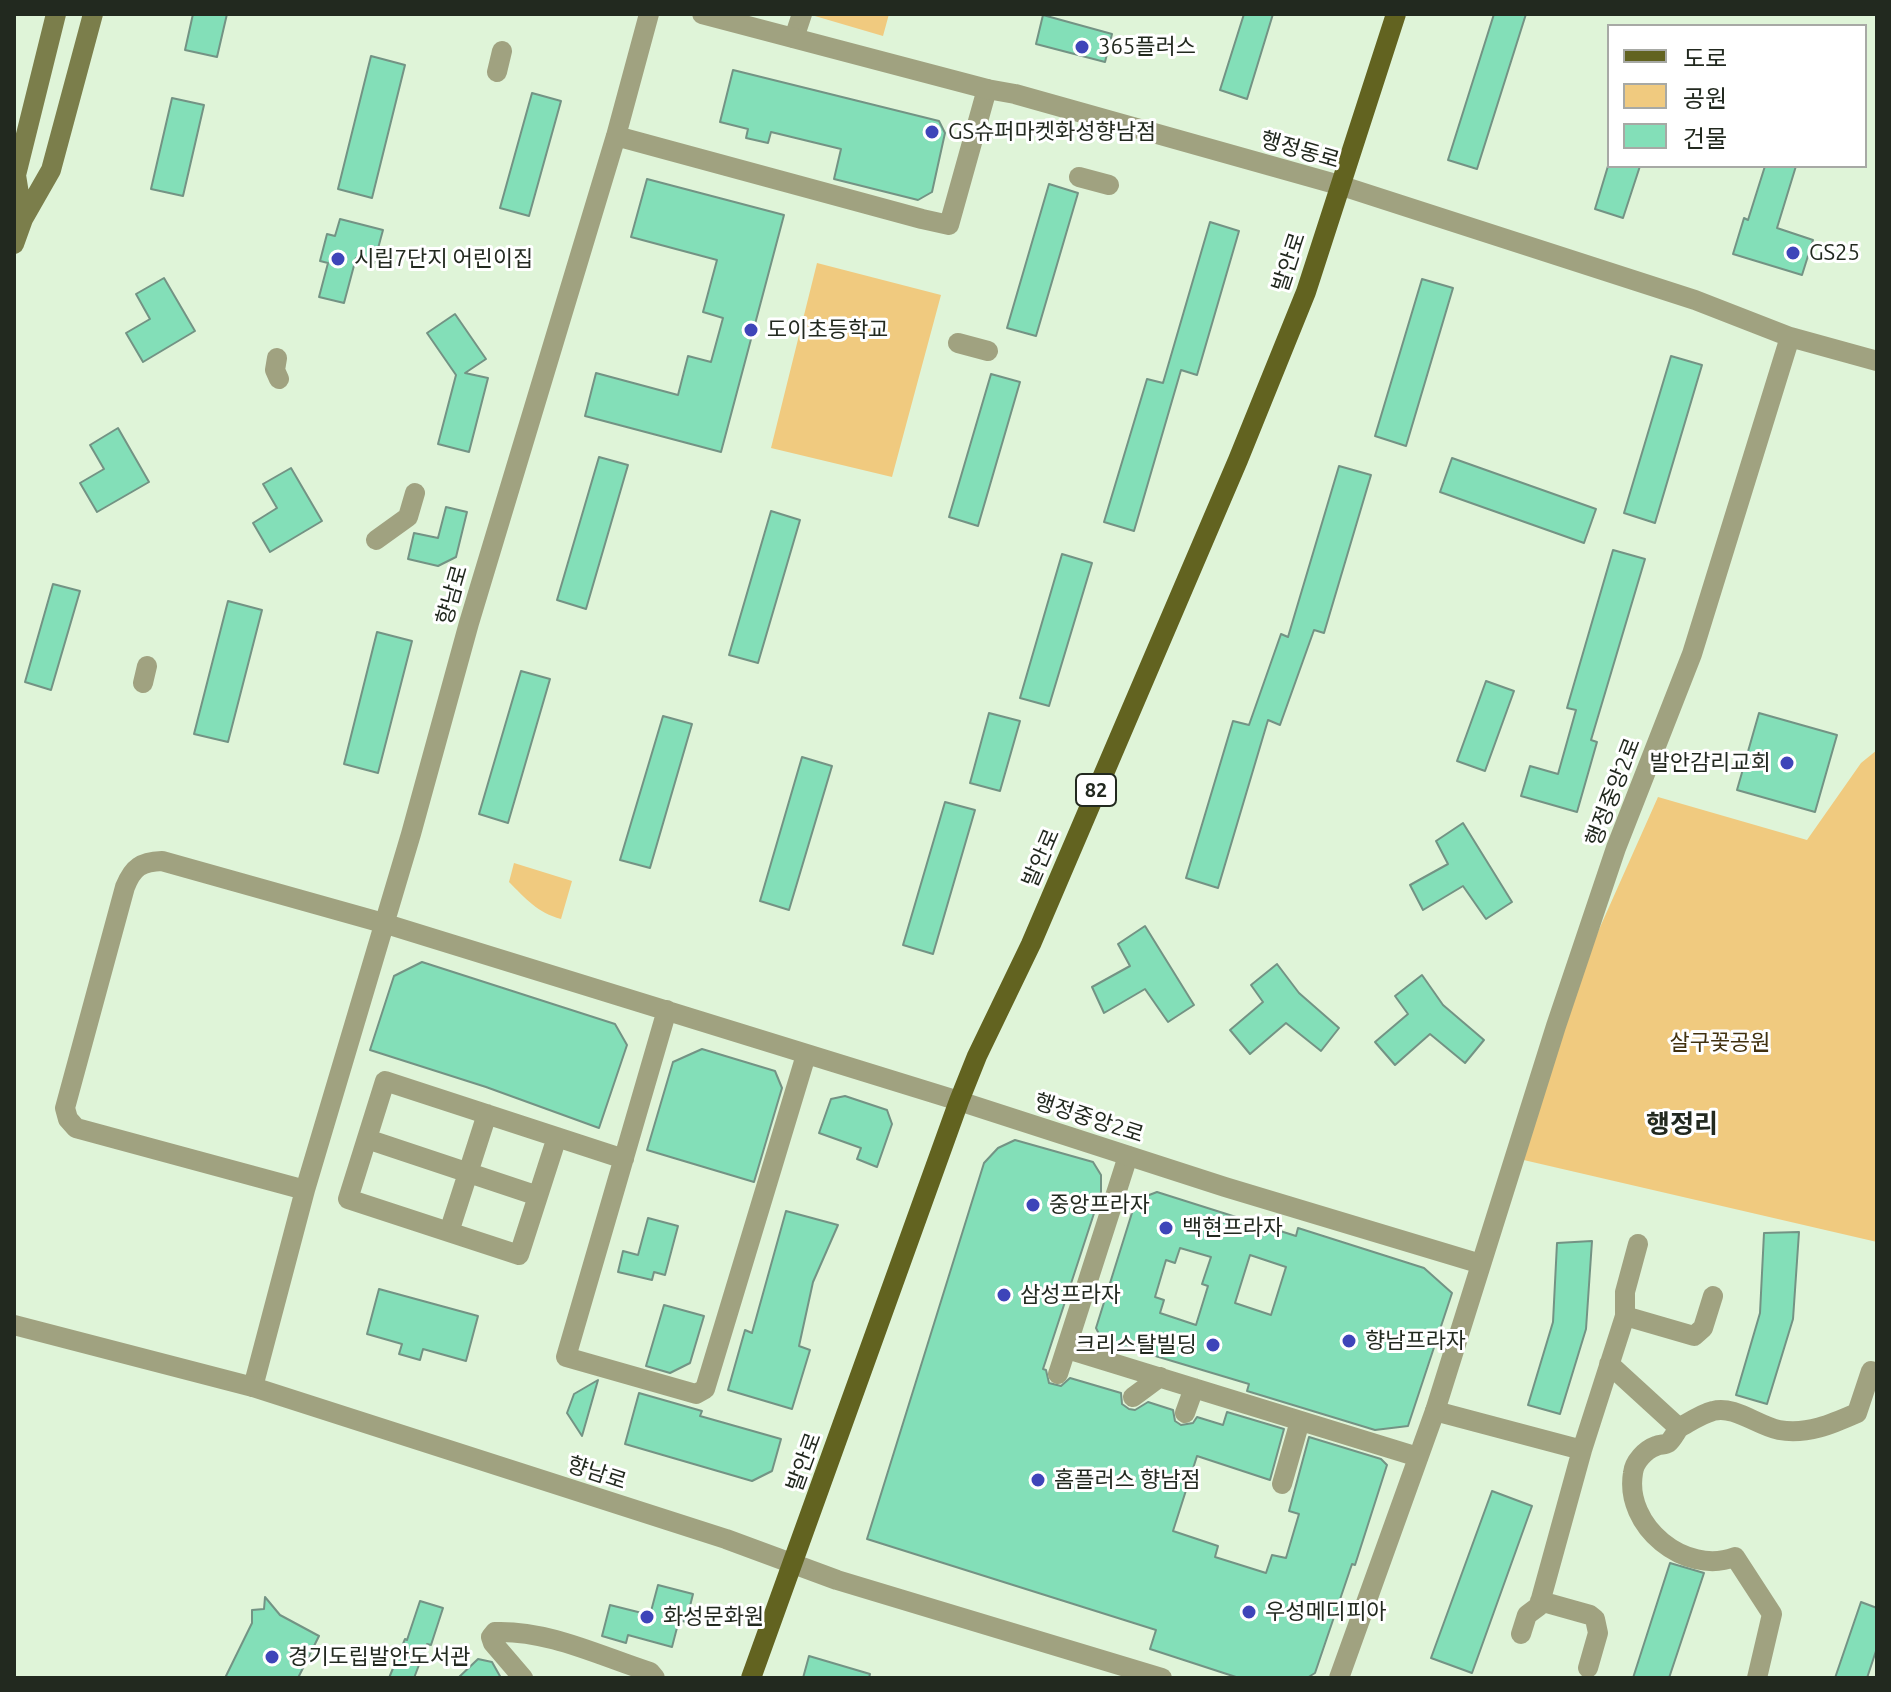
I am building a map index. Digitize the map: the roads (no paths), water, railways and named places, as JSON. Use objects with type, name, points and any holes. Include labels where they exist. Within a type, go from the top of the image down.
[{"type":"main road","points":[[23,219],[16,175],[56,14]]},
{"type":"main road","points":[[14,244],[23,219],[51,170],[93,14]]},
{"type":"main road","name":"발안로","points":[[751,1678],[977,1056],[1031,944],[1238,460],[1306,292],[1396,14]]},
{"type":"street","name":"향남로","points":[[253,1387],[305,1190],[411,834],[469,623],[616,136],[649,14]]},
{"type":"street","name":"행정동로","points":[[702,14],[1015,94],[1339,185],[1695,300],[1790,337],[1877,361]]},
{"type":"street","points":[[794,38],[802,14]]},
{"type":"street","points":[[497,72],[502,51]]},
{"type":"street","points":[[616,136],[949,225],[987,89]]},
{"type":"street","points":[[1079,177],[1109,185]]},
{"type":"street","name":"행정중앙2로","points":[[1339,1678],[1435,1411],[1616,848],[1692,654],[1790,337]]},
{"type":"street","points":[[958,343],[988,351]]},
{"type":"street","points":[[376,540],[408,517],[415,493]]},
{"type":"street","name":"행정중앙2로","points":[[305,1190],[76,1128],[68,1119],[65,1108],[125,887],[131,870],[145,862],[162,861],[383,923],[1481,1264]]},
{"type":"street","points":[[667,1010],[566,1357],[700,1394],[708,1384],[806,1055]]},
{"type":"street","points":[[557,1137],[519,1255],[348,1199],[385,1081],[487,1114],[624,1159]]},
{"type":"street","points":[[449,1232],[487,1114]]},
{"type":"street","points":[[367,1139],[538,1196]]},
{"type":"street","points":[[1058,1374],[1067,1349],[1086,1261],[1128,1156]]},
{"type":"street","points":[[1521,1634],[1527,1615],[1539,1606],[1582,1450],[1625,1316],[1625,1292],[1638,1244]]},
{"type":"street","points":[[1625,1316],[1694,1336],[1703,1328],[1713,1296]]},
{"type":"street","name":"향남로","points":[[14,1325],[253,1387],[726,1539],[837,1580],[1162,1678]]},
{"type":"street","points":[[1067,1349],[1307,1427],[1418,1457]]},
{"type":"street","points":[[1609,1364],[1679,1428]]},
{"type":"street","points":[[1757,1678],[1772,1614],[1735,1557],[1698,1559],[1680,1554],[1665,1545],[1636,1509],[1633,1473],[1645,1452],[1667,1444],[1679,1428],[1717,1409],[1731,1411],[1779,1430],[1816,1430],[1857,1413],[1871,1371]]},
{"type":"street","points":[[1133,1397],[1160,1377]]},
{"type":"street","points":[[1185,1413],[1194,1388]]},
{"type":"street","points":[[1435,1411],[1582,1450]]},
{"type":"street","points":[[1282,1484],[1307,1427]]},
{"type":"street","points":[[1540,1601],[1595,1619],[1598,1633],[1588,1668]]},
{"type":"street","points":[[523,1678],[493,1643],[491,1637],[495,1632],[539,1636],[616,1670],[650,1672],[655,1678]]},
{"type":"place","name":"365플러스","points":[[1082,47]]},
{"type":"place","name":"GS슈퍼마켓화성향남점","points":[[932,132]]},
{"type":"place","name":"GS25","points":[[1793,253]]},
{"type":"place","name":"시립7단지 어린이집","points":[[338,259]]},
{"type":"place","name":"도이초등학교","points":[[751,330]]},
{"type":"place","name":"발안감리교회","points":[[1787,763]]},
{"type":"place","name":"중앙프라자","points":[[1033,1205]]},
{"type":"place","name":"백현프라자","points":[[1166,1228]]},
{"type":"place","name":"삼성프라자","points":[[1004,1295]]},
{"type":"place","name":"향남프라자","points":[[1349,1341]]},
{"type":"place","name":"크리스탈빌딩","points":[[1213,1345]]},
{"type":"place","name":"홈플러스 향남점","points":[[1038,1480]]},
{"type":"place","name":"우성메디피아","points":[[1249,1612]]},
{"type":"place","name":"화성문화원","points":[[647,1617]]},
{"type":"place","name":"경기도립발안도서관","points":[[272,1657]]},
{"type":"district","name":"행정리","points":[[1682,1124]]},
{"type":"park label","name":"살구꽃공원","points":[[1720,1043]]}]
